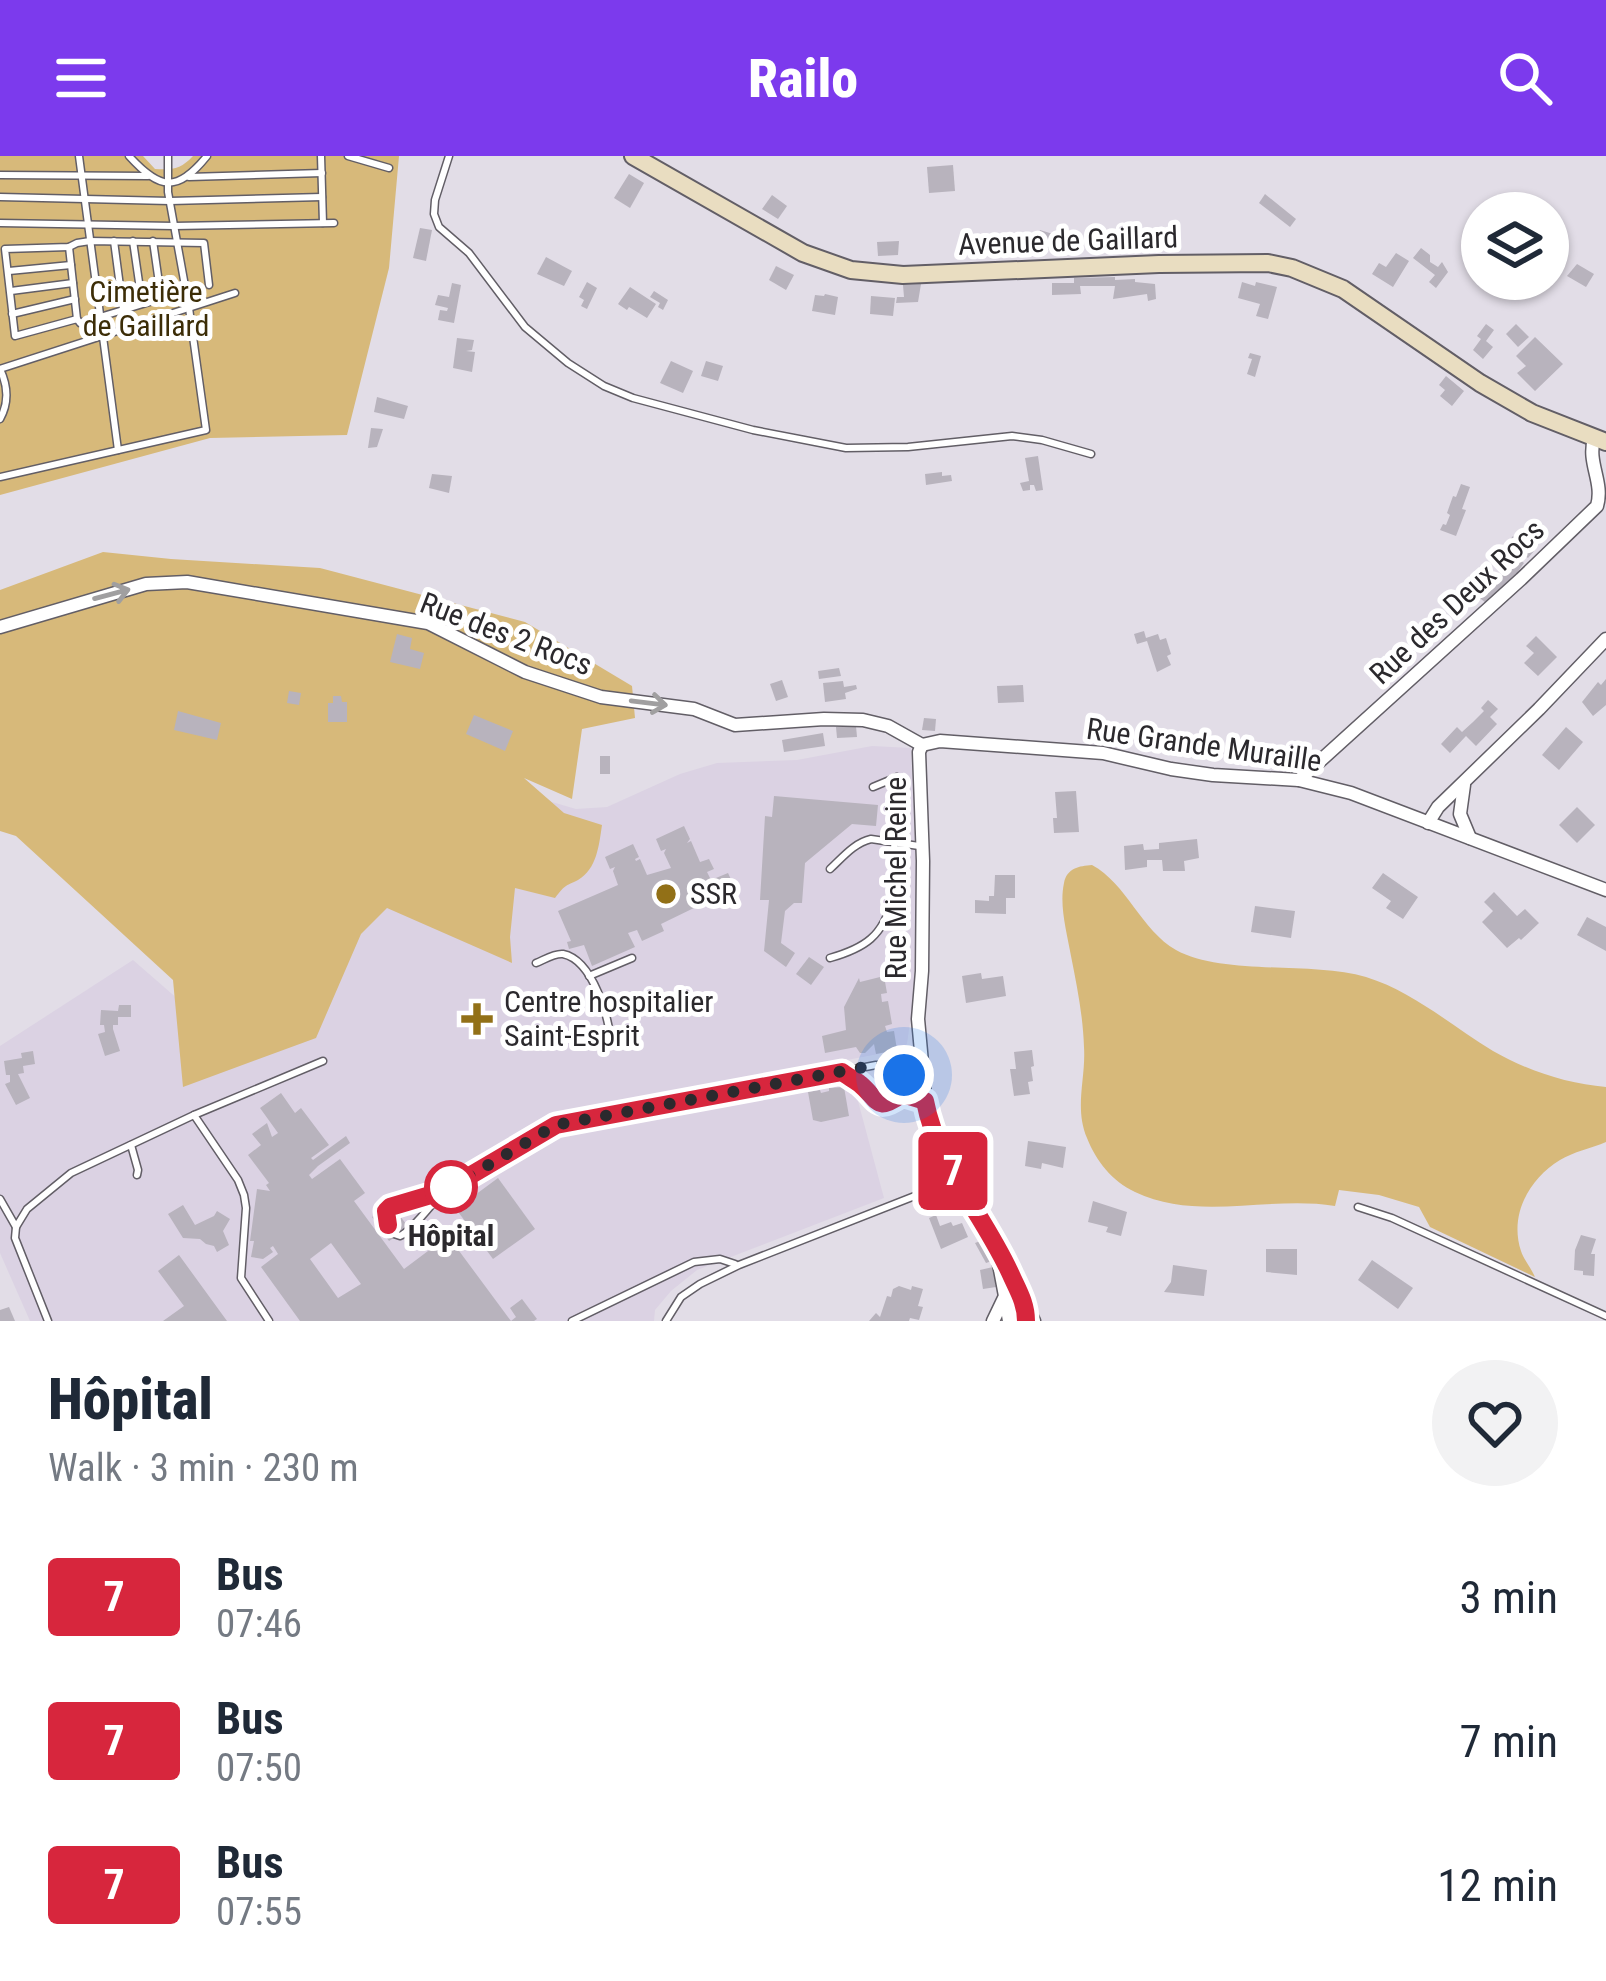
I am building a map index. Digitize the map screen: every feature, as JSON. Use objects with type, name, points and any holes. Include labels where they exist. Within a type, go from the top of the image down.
[{"type":"street","name":"Avenue de Gaillard","points":[[633,156],[803,253],[850,270],[903,275],[1159,264],[1268,263],[1292,268],[1343,289],[1496,393],[1541,418],[1600,441]]},
{"type":"street","name":"Rue des Deux Rocs","points":[[1299,780],[1597,506],[1600,491],[1590,454],[1600,441]]},
{"type":"street","name":"Rue des 2 Rocs","points":[[0,627],[146,584],[188,582],[428,623],[525,672],[602,697],[694,709],[735,725],[863,720],[888,726],[922,745]]},
{"type":"street","points":[[1428,823],[1606,638]]},
{"type":"street","name":"Rue Grande Muraille","points":[[922,745],[940,741],[1060,748],[1213,776],[1299,780],[1351,794],[1606,890]]},
{"type":"street","name":"Rue Michel Reine","points":[[922,745],[918,1019],[925,1101],[935,1141],[1003,1256],[1029,1316]]},
{"type":"street","points":[[1464,784],[1460,814],[1470,838]]},
{"type":"street","name":"Rue Michel Reine","points":[[979,1213],[996,1252],[1009,1321]]},
{"type":"street","points":[[993,1321],[1005,1296]]},
{"type":"lane","points":[[79,156],[118,450]]},
{"type":"lane","points":[[130,156],[148,176]]},
{"type":"lane","points":[[0,477],[206,430],[170,201],[168,156]]},
{"type":"lane","points":[[190,177],[207,156]]},
{"type":"lane","points":[[321,156],[323,223]]},
{"type":"lane","points":[[348,156],[389,169]]},
{"type":"lane","points":[[449,156],[435,200],[439,227],[469,253],[535,337],[604,386],[753,430],[846,448],[1012,436],[1091,454]]},
{"type":"lane","points":[[0,175],[148,176],[168,183],[190,177],[322,173]]},
{"type":"lane","points":[[0,197],[170,201],[322,197]]},
{"type":"lane","points":[[0,223],[334,223]]},
{"type":"lane","points":[[77,319],[15,336],[4,249],[69,248],[90,241],[204,243],[209,285]]},
{"type":"lane","points":[[114,242],[123,310]]},
{"type":"lane","points":[[134,242],[142,304]]},
{"type":"lane","points":[[153,242],[161,299]]},
{"type":"lane","points":[[69,248],[80,323],[186,291]]},
{"type":"lane","points":[[7,271],[71,265]]},
{"type":"lane","points":[[10,292],[73,283]]},
{"type":"lane","points":[[0,418],[7,394],[0,369],[235,293]]},
{"type":"lane","points":[[12,314],[75,299]]},
{"type":"lane","points":[[830,958],[862,945],[882,929],[892,900],[897,778],[872,787]]},
{"type":"lane","points":[[830,869],[864,841],[923,846]]},
{"type":"lane","points":[[536,963],[556,954],[577,962],[606,1011],[611,1045]]},
{"type":"lane","points":[[589,976],[632,958]]},
{"type":"lane","points":[[16,1227],[27,1209],[71,1173],[322,1061]]},
{"type":"lane","points":[[444,1191],[409,1233],[394,1234],[385,1216],[390,1207],[444,1191],[556,1125],[887,1064],[898,1068],[920,1064]]},
{"type":"lane","points":[[842,1072],[881,1104],[902,1094],[906,1080],[898,1068]]},
{"type":"lane","points":[[902,1094],[925,1101]]},
{"type":"lane","points":[[194,1115],[244,1195],[242,1278],[269,1321]]},
{"type":"lane","points":[[131,1145],[136,1175]]},
{"type":"lane","points":[[666,1321],[681,1297],[739,1265],[958,1180]]},
{"type":"lane","points":[[0,1199],[16,1227],[48,1321]]},
{"type":"lane","points":[[1358,1207],[1430,1234],[1606,1316]]},
{"type":"lane","points":[[572,1321],[694,1262],[706,1258],[739,1265]]},
{"type":"shaded area","name":"Centre hospitalier Saint-Esprit","points":[[318,738],[472,746],[552,802],[576,809],[607,807],[717,763],[797,760],[872,746],[911,748],[916,870],[914,994],[907,1044],[899,1050],[847,1060],[884,1198],[697,1270],[671,1291],[655,1310],[654,1321],[30,1321],[0,1253],[0,1046],[133,960],[187,1007]]},
{"type":"green space","name":"Cimetière de Gaillard","points":[[0,156],[143,156],[155,169],[172,169],[193,156],[399,156],[389,268],[347,435],[210,438],[0,495]]},
{"type":"green space","points":[[103,552],[320,568],[525,622],[632,686],[635,718],[582,729],[572,799],[524,778],[564,813],[602,825],[589,870],[555,898],[515,888],[512,963],[387,908],[361,934],[316,1038],[183,1087],[173,980],[16,836],[0,831],[0,590]]},
{"type":"green space","points":[[1092,865],[1115,883],[1153,931],[1176,950],[1218,963],[1366,977],[1416,1000],[1519,1064],[1606,1087],[1606,1142],[1560,1160],[1539,1177],[1524,1199],[1518,1238],[1535,1277],[1430,1227],[1419,1207],[1379,1195],[1339,1190],[1335,1206],[1209,1207],[1159,1201],[1112,1176],[1095,1155],[1083,1127],[1082,1024],[1063,910],[1068,874]]},
{"type":"building","points":[[953,165],[955,191],[929,193],[927,167]]},
{"type":"building","points":[[629,174],[644,183],[630,208],[614,198]]},
{"type":"building","points":[[1265,194],[1296,219],[1290,227],[1259,203]]},
{"type":"building","points":[[772,195],[787,206],[778,219],[762,209]]},
{"type":"building","points":[[420,228],[432,230],[426,261],[413,258]]},
{"type":"building","points":[[1040,230],[1053,234],[1051,251],[1030,243]]},
{"type":"building","points":[[899,241],[898,255],[878,256],[877,242]]},
{"type":"building","points":[[1421,248],[1430,255],[1430,262],[1438,267],[1442,262],[1448,272],[1436,288],[1429,282],[1435,275],[1413,258]]},
{"type":"building","points":[[1396,253],[1409,261],[1393,287],[1372,274],[1379,263],[1386,267]]},
{"type":"building","points":[[546,257],[572,271],[564,286],[537,274]]},
{"type":"building","points":[[1577,264],[1594,274],[1586,287],[1569,274]]},
{"type":"building","points":[[776,266],[794,275],[786,290],[769,280]]},
{"type":"building","points":[[1115,277],[1155,284],[1156,299],[1148,301],[1147,294],[1113,299],[1115,286],[1080,286],[1081,294],[1052,295],[1052,283]]},
{"type":"building","points":[[587,282],[597,288],[587,309],[579,297]]},
{"type":"building","points":[[1242,282],[1277,287],[1268,319],[1256,316],[1260,304],[1238,298]]},
{"type":"building","points":[[452,283],[461,285],[454,323],[438,320],[440,310],[448,308],[435,305],[438,295],[449,297]]},
{"type":"building","points":[[921,284],[918,302],[896,303],[897,297],[904,297],[903,285]]},
{"type":"building","points":[[630,287],[656,304],[647,318],[618,304]]},
{"type":"building","points":[[654,291],[668,300],[663,310],[650,297]]},
{"type":"building","points":[[815,295],[838,297],[835,315],[812,311]]},
{"type":"building","points":[[871,296],[895,298],[893,316],[870,314]]},
{"type":"building","points":[[1486,324],[1494,330],[1486,341],[1493,347],[1483,359],[1473,350]]},
{"type":"building","points":[[1516,324],[1529,337],[1518,347],[1506,334]]},
{"type":"building","points":[[1535,337],[1563,364],[1535,391],[1517,373],[1526,366],[1516,356]]},
{"type":"building","points":[[457,338],[474,340],[472,350],[466,351],[475,352],[472,372],[453,368]]},
{"type":"building","points":[[1250,353],[1261,356],[1255,377],[1247,374]]},
{"type":"building","points":[[671,361],[693,371],[683,393],[660,383]]},
{"type":"building","points":[[706,361],[723,366],[718,381],[701,376]]},
{"type":"building","points":[[1446,376],[1464,391],[1452,406],[1440,396],[1445,390],[1439,385]]},
{"type":"building","points":[[377,397],[408,406],[404,419],[374,412]]},
{"type":"building","points":[[371,428],[383,429],[377,447],[368,448]]},
{"type":"building","points":[[1038,456],[1043,490],[1030,485],[1030,490],[1023,491],[1020,483],[1029,481],[1025,458]]},
{"type":"building","points":[[942,472],[942,476],[951,475],[952,481],[926,485],[925,474]]},
{"type":"building","points":[[432,474],[452,476],[449,493],[429,488]]},
{"type":"building","points":[[1461,484],[1470,487],[1456,536],[1440,530]]},
{"type":"building","points":[[1513,536],[1534,551],[1528,558],[1503,548]]},
{"type":"building","points":[[1516,557],[1524,563],[1511,581],[1486,603],[1476,595],[1486,581],[1492,587]]},
{"type":"building","points":[[1144,631],[1146,638],[1158,634],[1160,640],[1166,638],[1171,665],[1157,672],[1147,641],[1137,644],[1134,634]]},
{"type":"building","points":[[397,634],[412,638],[410,649],[424,653],[420,669],[390,662]]},
{"type":"building","points":[[1536,636],[1557,657],[1538,676],[1524,663],[1534,653],[1526,646]]},
{"type":"building","points":[[839,668],[841,676],[819,679],[818,671]]},
{"type":"building","points":[[1606,679],[1606,705],[1593,716],[1582,702]]},
{"type":"building","points":[[782,680],[788,697],[776,701],[770,684]]},
{"type":"building","points":[[843,681],[844,687],[856,685],[857,689],[845,693],[846,699],[825,702],[823,683]]},
{"type":"building","points":[[1023,685],[1024,702],[998,703],[997,686]]},
{"type":"building","points":[[289,691],[301,693],[299,705],[287,703]]},
{"type":"building","points":[[333,696],[347,702],[347,722],[328,722]]},
{"type":"building","points":[[1488,700],[1498,709],[1490,717],[1497,724],[1476,746],[1466,736],[1450,753],[1441,744],[1457,727],[1462,732],[1473,722]]},
{"type":"building","points":[[178,711],[221,723],[217,740],[174,730]]},
{"type":"building","points":[[474,715],[513,731],[505,751],[466,734]]},
{"type":"building","points":[[924,718],[936,719],[935,731],[922,730]]},
{"type":"building","points":[[856,726],[857,737],[837,738],[836,727]]},
{"type":"building","points":[[1566,727],[1583,742],[1559,770],[1542,755]]},
{"type":"building","points":[[823,733],[825,746],[784,752],[782,740]]},
{"type":"building","points":[[600,756],[610,756],[610,774],[600,774]]},
{"type":"building","points":[[1076,791],[1079,832],[1054,833],[1055,792]]},
{"type":"building","points":[[774,796],[878,805],[876,826],[852,824],[805,863],[802,903],[785,911],[781,943],[795,953],[786,967],[764,951],[769,900],[760,900],[765,816],[772,817]]},
{"type":"building","points":[[1577,807],[1595,825],[1577,843],[1559,825]]},
{"type":"building","name":"SSR","points":[[684,826],[690,839],[687,843],[691,841],[700,862],[709,859],[714,869],[707,872],[711,880],[728,873],[735,888],[661,924],[664,931],[642,941],[637,930],[628,933],[635,947],[592,966],[584,945],[569,949],[567,942],[571,941],[558,911],[618,885],[615,867],[610,869],[605,857],[633,844],[639,857],[635,859],[640,859],[647,875],[671,868],[666,849],[661,851],[656,839]]},
{"type":"building","points":[[1197,839],[1199,858],[1184,861],[1185,871],[1163,871],[1162,860],[1147,860],[1147,867],[1125,870],[1124,846],[1143,844],[1144,850],[1159,849],[1159,843]]},
{"type":"building","points":[[1383,873],[1418,897],[1403,919],[1386,908],[1391,901],[1372,888]]},
{"type":"building","points":[[995,875],[1015,875],[1015,898],[1006,898],[1006,914],[975,913],[975,900],[989,901],[994,896]]},
{"type":"building","points":[[1494,892],[1517,916],[1525,909],[1539,923],[1507,948],[1482,922],[1493,911],[1484,902]]},
{"type":"building","points":[[1255,906],[1295,911],[1291,938],[1251,932]]},
{"type":"building","points":[[1587,917],[1606,927],[1606,951],[1577,935]]},
{"type":"building","points":[[809,957],[824,967],[811,985],[796,974]]},
{"type":"building","points":[[981,973],[982,979],[1003,976],[1006,996],[966,1003],[962,976]]},
{"type":"building","points":[[884,976],[887,993],[881,994],[882,1002],[888,1001],[892,1024],[885,1026],[887,1032],[894,1031],[897,1050],[876,1054],[874,1044],[865,1053],[856,1047],[825,1053],[822,1036],[846,1030],[844,1007],[859,978],[860,982]]},
{"type":"building","points":[[119,1005],[131,1005],[131,1017],[118,1017],[113,1029],[120,1051],[105,1056],[98,1034],[105,1032],[100,1025],[101,1010],[118,1011]]},
{"type":"building","points":[[1032,1050],[1030,1094],[1014,1096],[1010,1069],[1016,1069],[1014,1052]]},
{"type":"building","points":[[33,1051],[35,1064],[23,1066],[24,1073],[18,1074],[30,1098],[16,1105],[5,1084],[10,1075],[6,1075],[4,1061]]},
{"type":"building","points":[[844,1087],[849,1116],[813,1120],[808,1092]]},
{"type":"building","points":[[281,1093],[295,1113],[301,1108],[329,1145],[313,1160],[346,1136],[350,1143],[318,1166],[309,1175],[312,1179],[340,1159],[365,1193],[354,1201],[404,1269],[448,1236],[511,1321],[300,1321],[261,1267],[278,1254],[273,1246],[273,1252],[263,1259],[251,1257],[257,1189],[270,1191],[248,1155],[261,1145],[252,1134],[267,1123],[272,1137],[278,1133],[260,1108]],"holes":[[[331,1243],[361,1284],[338,1298],[310,1259]]]},
{"type":"building","points":[[1028,1141],[1066,1147],[1063,1168],[1042,1163],[1041,1169],[1025,1166]]},
{"type":"building","points":[[498,1178],[535,1229],[493,1259],[456,1209]]},
{"type":"building","points":[[1093,1201],[1127,1212],[1121,1236],[1088,1222]]},
{"type":"building","points":[[391,1204],[409,1228],[389,1241],[372,1217]]},
{"type":"building","points":[[183,1205],[195,1225],[217,1211],[230,1219],[223,1231],[229,1245],[217,1252],[200,1239],[183,1238],[168,1214]]},
{"type":"building","points":[[936,1215],[940,1226],[962,1223],[968,1237],[941,1249],[929,1218]]},
{"type":"building","points":[[1581,1235],[1596,1239],[1591,1254],[1595,1254],[1594,1276],[1574,1270]]},
{"type":"building","points":[[983,1240],[992,1261],[986,1263],[975,1243]]},
{"type":"building","points":[[1266,1249],[1297,1249],[1297,1275],[1266,1272]]},
{"type":"building","points":[[179,1255],[227,1321],[163,1321],[184,1306],[158,1271]]},
{"type":"building","points":[[1372,1260],[1413,1288],[1398,1309],[1358,1280]]},
{"type":"building","points":[[1173,1265],[1207,1270],[1204,1296],[1164,1292]]},
{"type":"building","points":[[993,1267],[996,1287],[983,1289],[980,1270]]},
{"type":"building","points":[[899,1286],[923,1289],[919,1320],[869,1321],[876,1313],[880,1317],[887,1296]]},
{"type":"building","points":[[522,1299],[534,1321],[511,1321],[516,1317],[510,1308]]},
{"type":"building","points":[[9,1307],[15,1321],[0,1321],[0,1310]]},
{"type":"bus line","name":"7","points":[[388,1225],[386,1211],[395,1204],[444,1191],[556,1125],[842,1072],[881,1104],[902,1094],[925,1101],[935,1141],[1003,1256],[1026,1306],[1026,1321]]},
{"type":"place","name":"SSR","points":[[666,894]]},
{"type":"place","name":"Centre hospitalier Saint-Esprit","points":[[477,1019]]},
{"type":"place","name":"Hôpital","points":[[451,1187]]},
{"type":"route","points":[[451,1187],[556,1125],[876,1065],[892,1065],[904,1075]]}]
